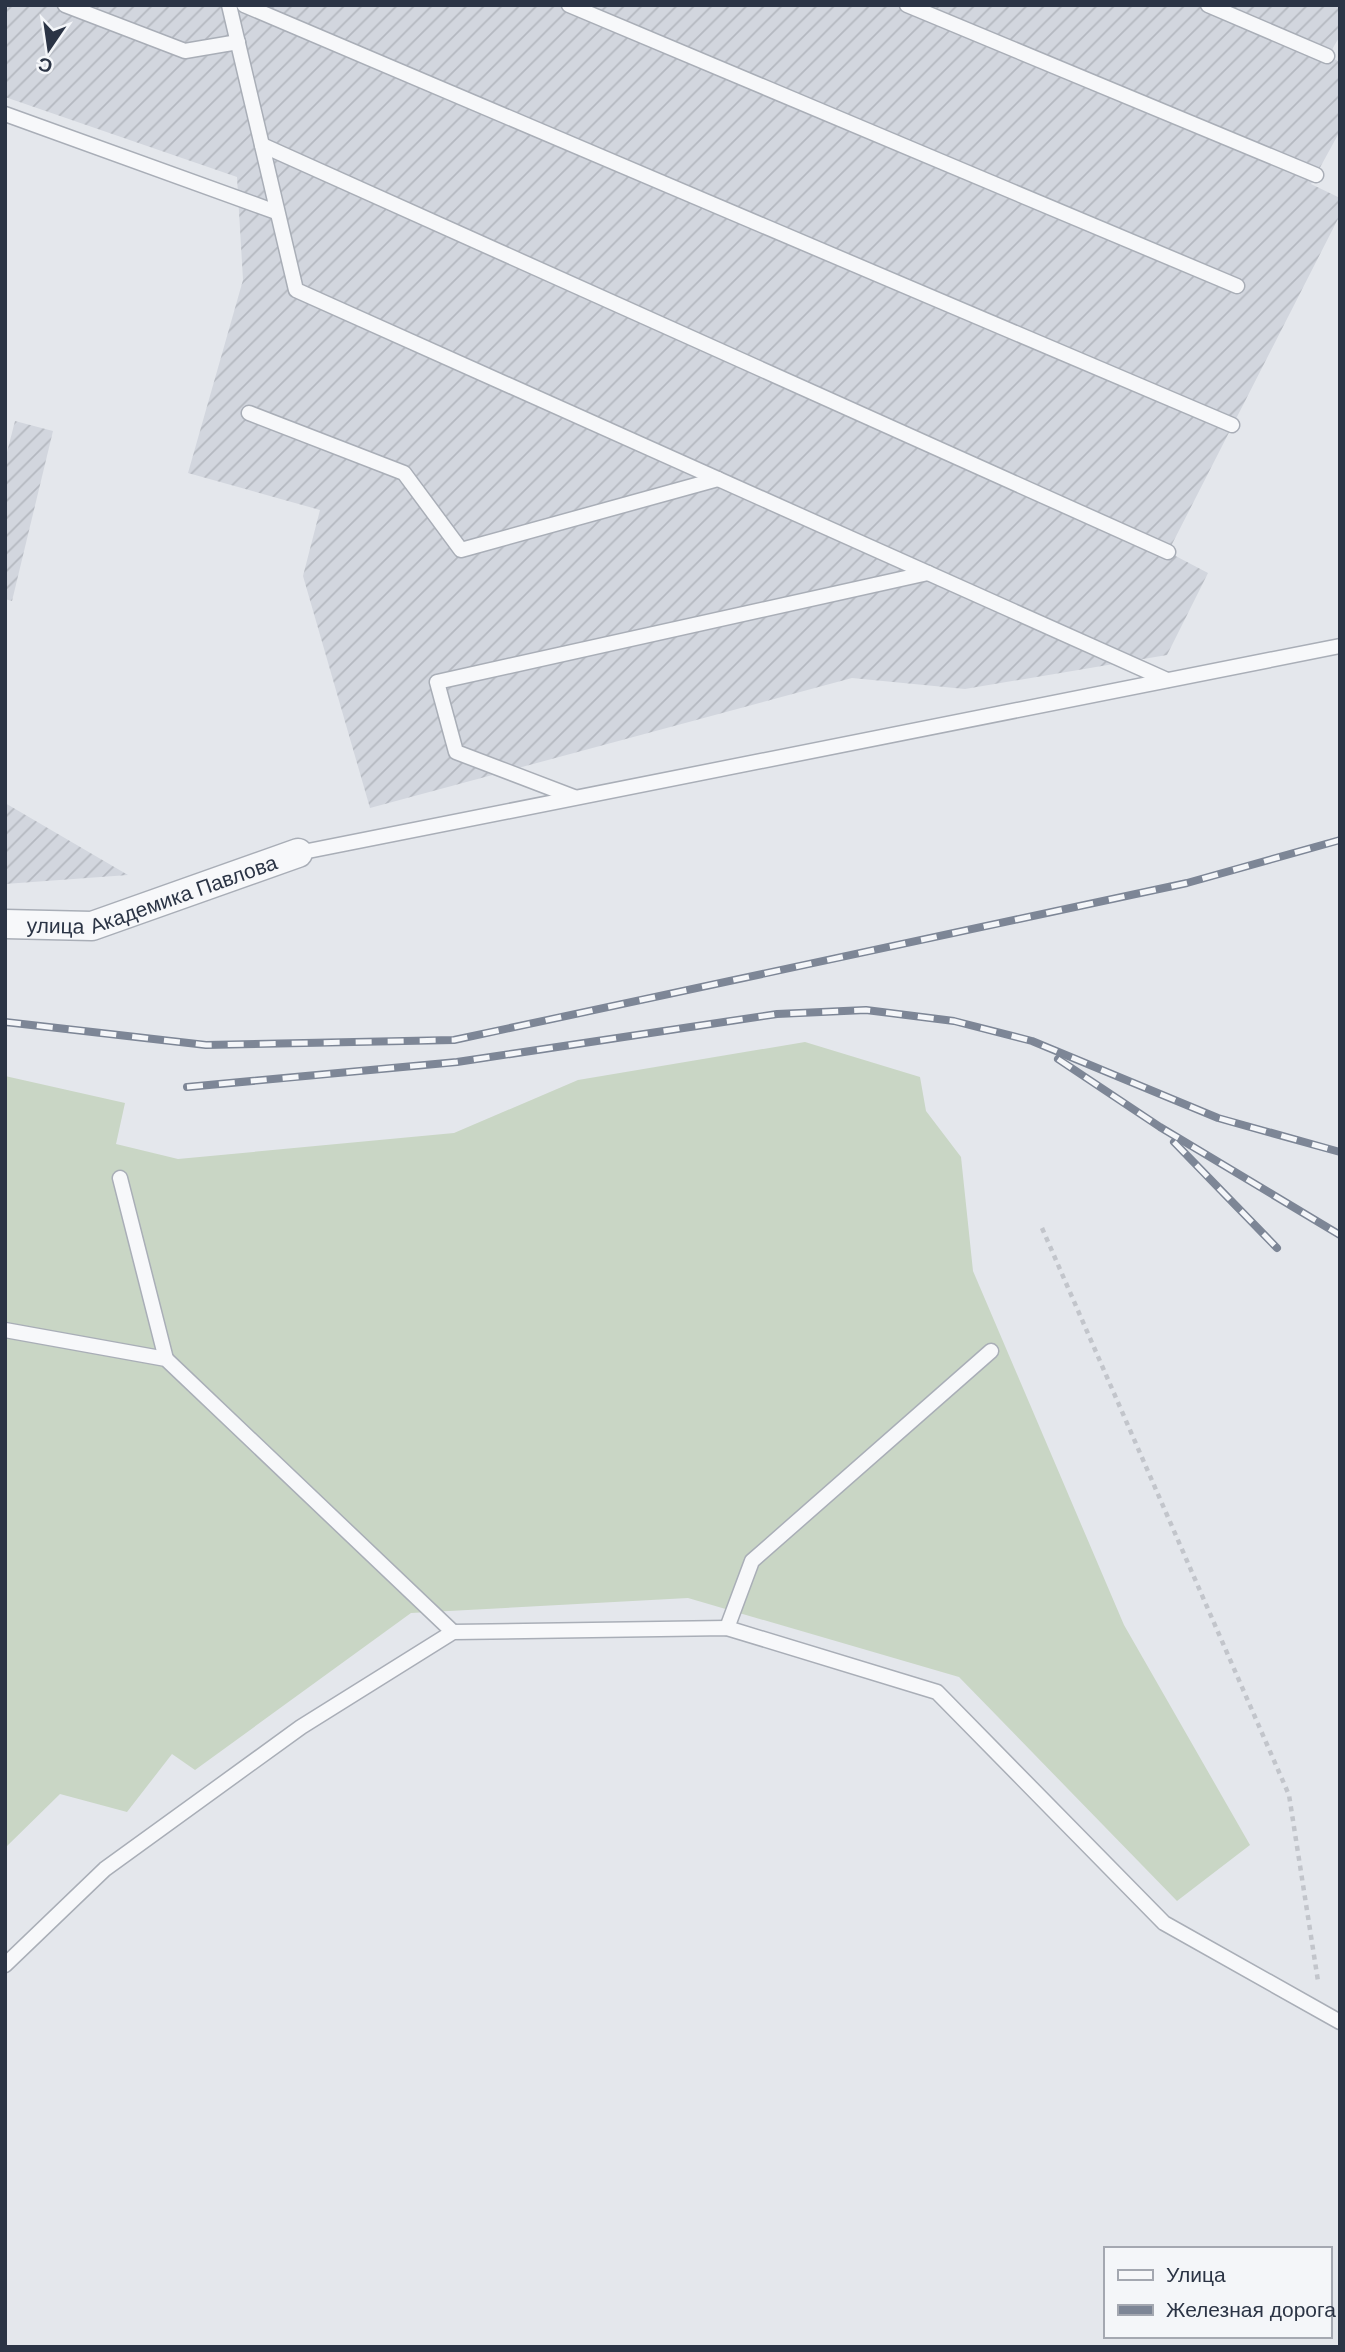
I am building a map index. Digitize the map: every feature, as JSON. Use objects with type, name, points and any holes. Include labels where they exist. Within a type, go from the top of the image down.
[{"type":"street","name":"улица Академика Павлова","points":[[5,924],[92,926],[298,853]]},
{"type":"lane","points":[[65,5],[185,51],[238,42]]},
{"type":"lane","points":[[229,5],[296,290],[1167,680]]},
{"type":"lane","points":[[244,5],[1232,425]]},
{"type":"lane","points":[[569,5],[1237,286]]},
{"type":"lane","points":[[907,5],[1316,176]]},
{"type":"lane","points":[[1208,5],[1327,56]]},
{"type":"lane","points":[[5,114],[276,212]]},
{"type":"lane","points":[[262,145],[1168,552]]},
{"type":"lane","points":[[248,413],[404,473],[461,550],[718,479]]},
{"type":"lane","points":[[575,798],[456,752],[437,682],[928,573]]},
{"type":"lane","points":[[298,853],[1340,646]]},
{"type":"lane","points":[[120,1178],[166,1359],[453,1632]]},
{"type":"lane","points":[[5,1330],[166,1359]]},
{"type":"lane","points":[[727,1628],[752,1561],[991,1351]]},
{"type":"lane","points":[[5,1965],[105,1869],[301,1727],[453,1632],[727,1628],[937,1692],[1164,1923],[1340,2022]]},
{"type":"path","points":[[1042,1228],[1289,1795],[1323,2013]]},
{"type":"shaded area","points":[[5,5],[1340,5],[1340,36],[1328,56],[1340,62],[1340,131],[1311,184],[1340,198],[1340,215],[1168,552],[1208,573],[1167,655],[965,689],[852,678],[370,808],[303,576],[320,510],[188,473],[243,280],[237,177],[5,97]]},
{"type":"shaded area","points":[[15,421],[53,431],[12,601],[5,599],[5,460]]},
{"type":"shaded area","points":[[5,803],[128,875],[5,884]]},
{"type":"green space","points":[[805,1042],[920,1077],[926,1111],[961,1157],[973,1271],[1124,1625],[1250,1845],[1177,1901],[959,1677],[688,1598],[411,1613],[195,1770],[172,1754],[127,1812],[60,1794],[5,1848],[5,1076],[125,1103],[116,1144],[178,1159],[454,1133],[578,1080]]},
{"type":"railway","points":[[5,1022],[206,1045],[454,1040],[1187,883],[1340,840]]},
{"type":"railway","points":[[187,1087],[457,1062],[777,1014],[866,1010],[954,1021],[1032,1041],[1218,1118],[1340,1152]]},
{"type":"railway","points":[[1058,1059],[1160,1127],[1340,1235]]},
{"type":"railway","points":[[1174,1142],[1277,1248]]}]
